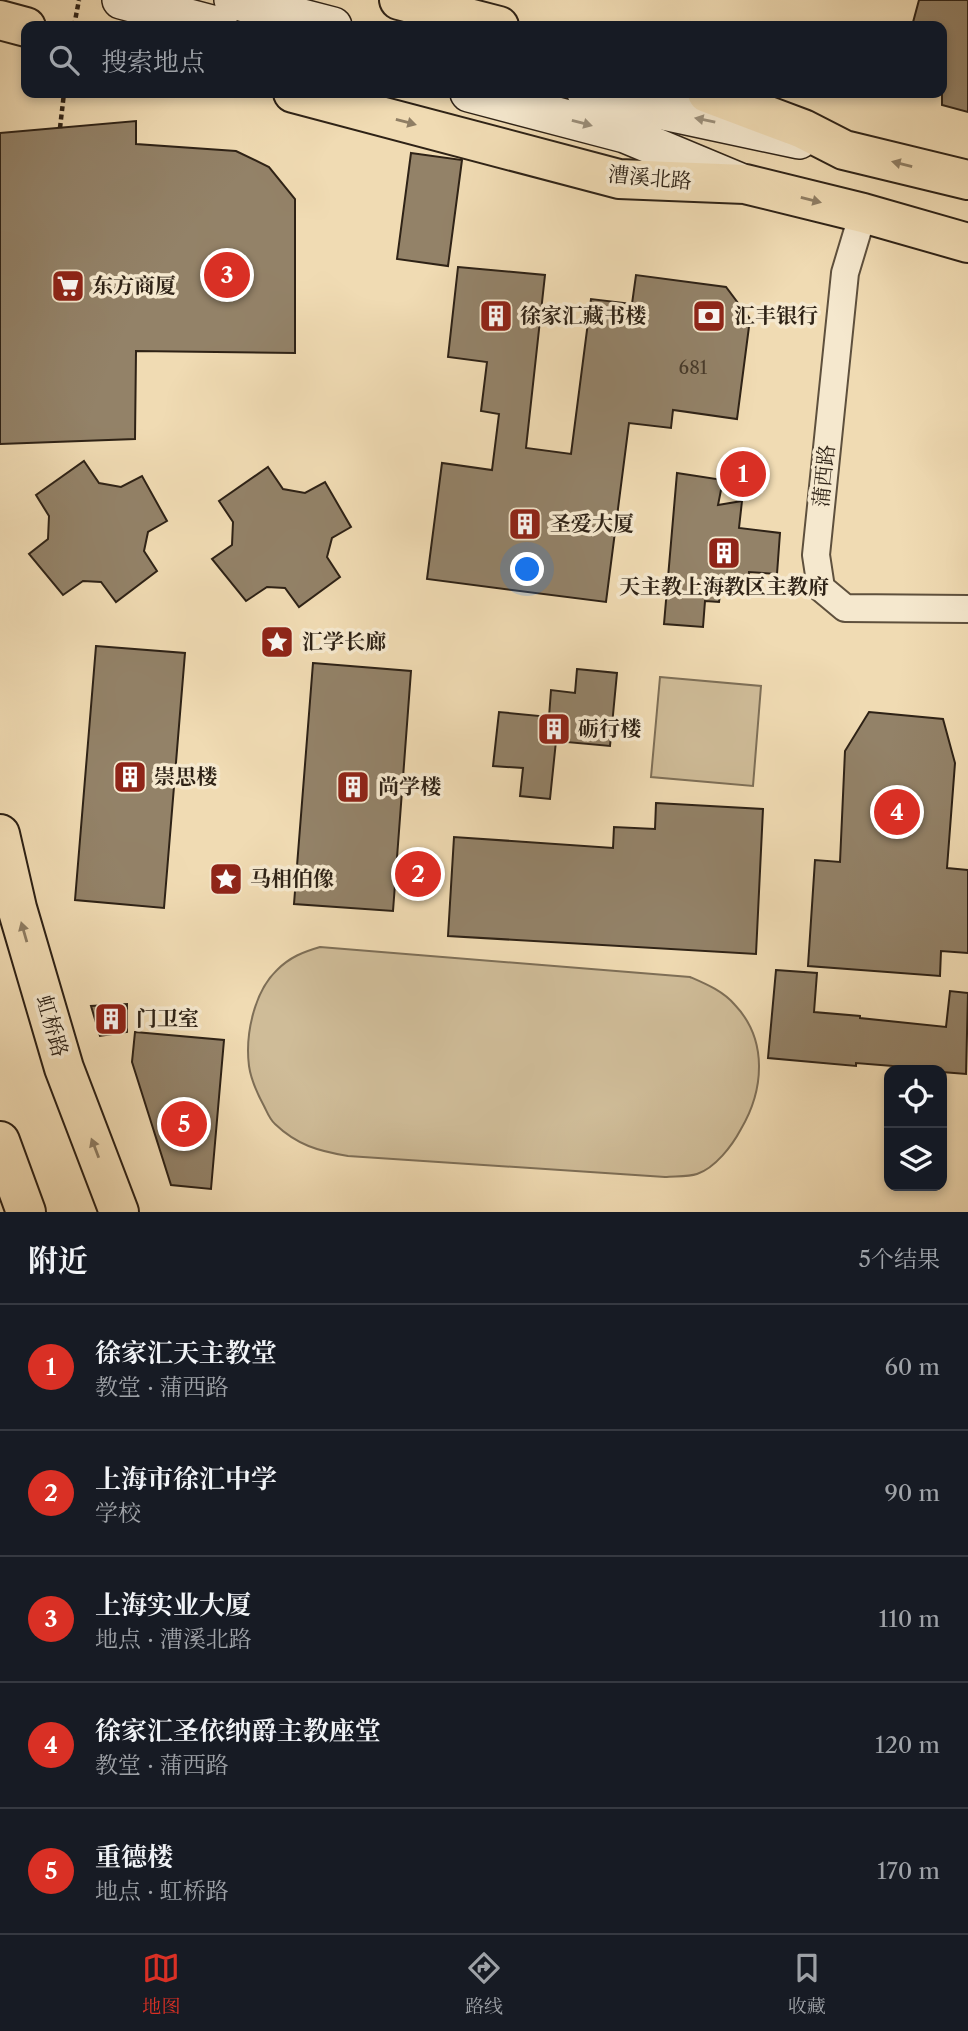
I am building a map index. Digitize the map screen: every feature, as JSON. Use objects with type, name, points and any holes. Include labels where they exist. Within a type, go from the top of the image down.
[{"type":"main road","points":[[121,0],[200,21]]},
{"type":"main road","points":[[233,0],[314,21]]},
{"type":"main road","points":[[399,0],[480,21]]},
{"type":"main road","points":[[0,20],[21,26]]},
{"type":"main road","name":"漕溪北路","points":[[312,98],[619,179],[745,184],[863,213],[968,243]]},
{"type":"main road","points":[[488,98],[625,134],[745,184]]},
{"type":"main road","points":[[606,98],[968,180]]},
{"type":"main road","points":[[720,98],[803,129],[844,150]]},
{"type":"main road","name":"虹桥路","points":[[0,834],[18,908],[64,1068],[120,1212]]},
{"type":"main road","points":[[0,1140],[26,1212]]},
{"type":"street","name":"蒲西路","points":[[863,213],[845,273],[816,555],[821,588],[845,608],[968,609]]},
{"type":"path","points":[[75,21],[79,0]]},
{"type":"path","points":[[60,128],[63,98]]},
{"type":"shaded area","points":[[660,677],[761,686],[753,786],[651,777]]},
{"type":"shaded area","points":[[320,947],[690,977],[714,988],[730,1000],[746,1019],[753,1034],[759,1066],[758,1082],[749,1114],[733,1142],[716,1162],[704,1171],[685,1176],[665,1177],[348,1156],[308,1146],[283,1131],[269,1116],[251,1076],[248,1041],[257,1002],[269,979],[292,958]]},
{"type":"building","points":[[919,0],[968,0],[968,112],[942,105],[942,98],[947,98],[947,21],[913,21]]},
{"type":"building","points":[[136,121],[136,144],[236,151],[269,167],[295,199],[295,353],[136,351],[135,439],[0,444],[0,133]]},
{"type":"building","points":[[411,153],[462,160],[448,266],[397,259]]},
{"type":"building","points":[[458,267],[545,275],[526,448],[571,454],[591,299],[632,304],[636,275],[726,287],[750,319],[737,419],[673,410],[671,428],[629,423],[606,602],[427,579],[442,463],[492,470],[499,414],[481,411],[487,362],[448,357]]},
{"type":"building","points":[[84,461],[99,483],[121,487],[142,476],[167,521],[148,532],[144,551],[157,571],[116,602],[101,582],[83,581],[63,595],[29,554],[48,539],[49,516],[36,495]]},
{"type":"building","points":[[268,467],[283,489],[305,493],[325,482],[351,527],[332,538],[327,557],[340,577],[299,607],[285,588],[267,587],[246,601],[212,559],[232,545],[233,522],[219,501]]},
{"type":"building","name":"天主教上海教区主教府","points":[[677,473],[723,480],[718,505],[742,501],[739,528],[780,533],[777,574],[749,572],[748,589],[721,587],[719,602],[705,601],[703,627],[664,624]]},
{"type":"building","name":"崇思楼","points":[[96,646],[185,653],[164,908],[75,900]]},
{"type":"building","name":"尚学楼","points":[[313,663],[411,671],[393,911],[294,904]]},
{"type":"building","name":"砺行楼","points":[[577,669],[617,673],[610,746],[556,741],[550,799],[520,796],[523,768],[493,766],[499,712],[549,717],[551,690],[575,693]]},
{"type":"building","points":[[869,712],[943,719],[955,763],[947,868],[968,870],[968,953],[941,951],[940,976],[808,966],[815,860],[840,862],[845,751]]},
{"type":"building","points":[[656,803],[763,809],[756,954],[448,936],[454,837],[613,848],[614,827],[655,829]]},
{"type":"building","points":[[776,970],[817,973],[814,1012],[860,1018],[946,1027],[950,991],[968,993],[966,1074],[947,1072],[947,1065],[856,1063],[856,1066],[768,1058]]},
{"type":"building","name":"门卫室","points":[[127,1004],[127,1032],[100,1036],[91,1006]]},
{"type":"building","points":[[135,1032],[224,1040],[211,1189],[171,1185],[132,1062]]},
{"type":"place","name":"上海实业大厦","points":[[227,275]]},
{"type":"place","name":"东方商厦","points":[[68,286]]},
{"type":"place","name":"徐家汇藏书楼","points":[[496,316]]},
{"type":"place","name":"汇丰银行","points":[[709,316]]},
{"type":"place","name":"徐家汇天主教堂","points":[[743,474]]},
{"type":"place","name":"圣爱大厦","points":[[525,524]]},
{"type":"place","name":"天主教上海教区主教府","points":[[724,553]]},
{"type":"place","name":"汇学长廊","points":[[277,642]]},
{"type":"place","name":"砺行楼","points":[[554,729]]},
{"type":"place","name":"崇思楼","points":[[130,777]]},
{"type":"place","name":"尚学楼","points":[[353,787]]},
{"type":"place","name":"徐家汇圣依纳爵主教座堂","points":[[897,812]]},
{"type":"place","name":"上海市徐汇中学","points":[[418,874]]},
{"type":"place","name":"马相伯像","points":[[226,879]]},
{"type":"place","name":"门卫室","points":[[111,1019]]},
{"type":"place","name":"重德楼","points":[[184,1124]]}]
